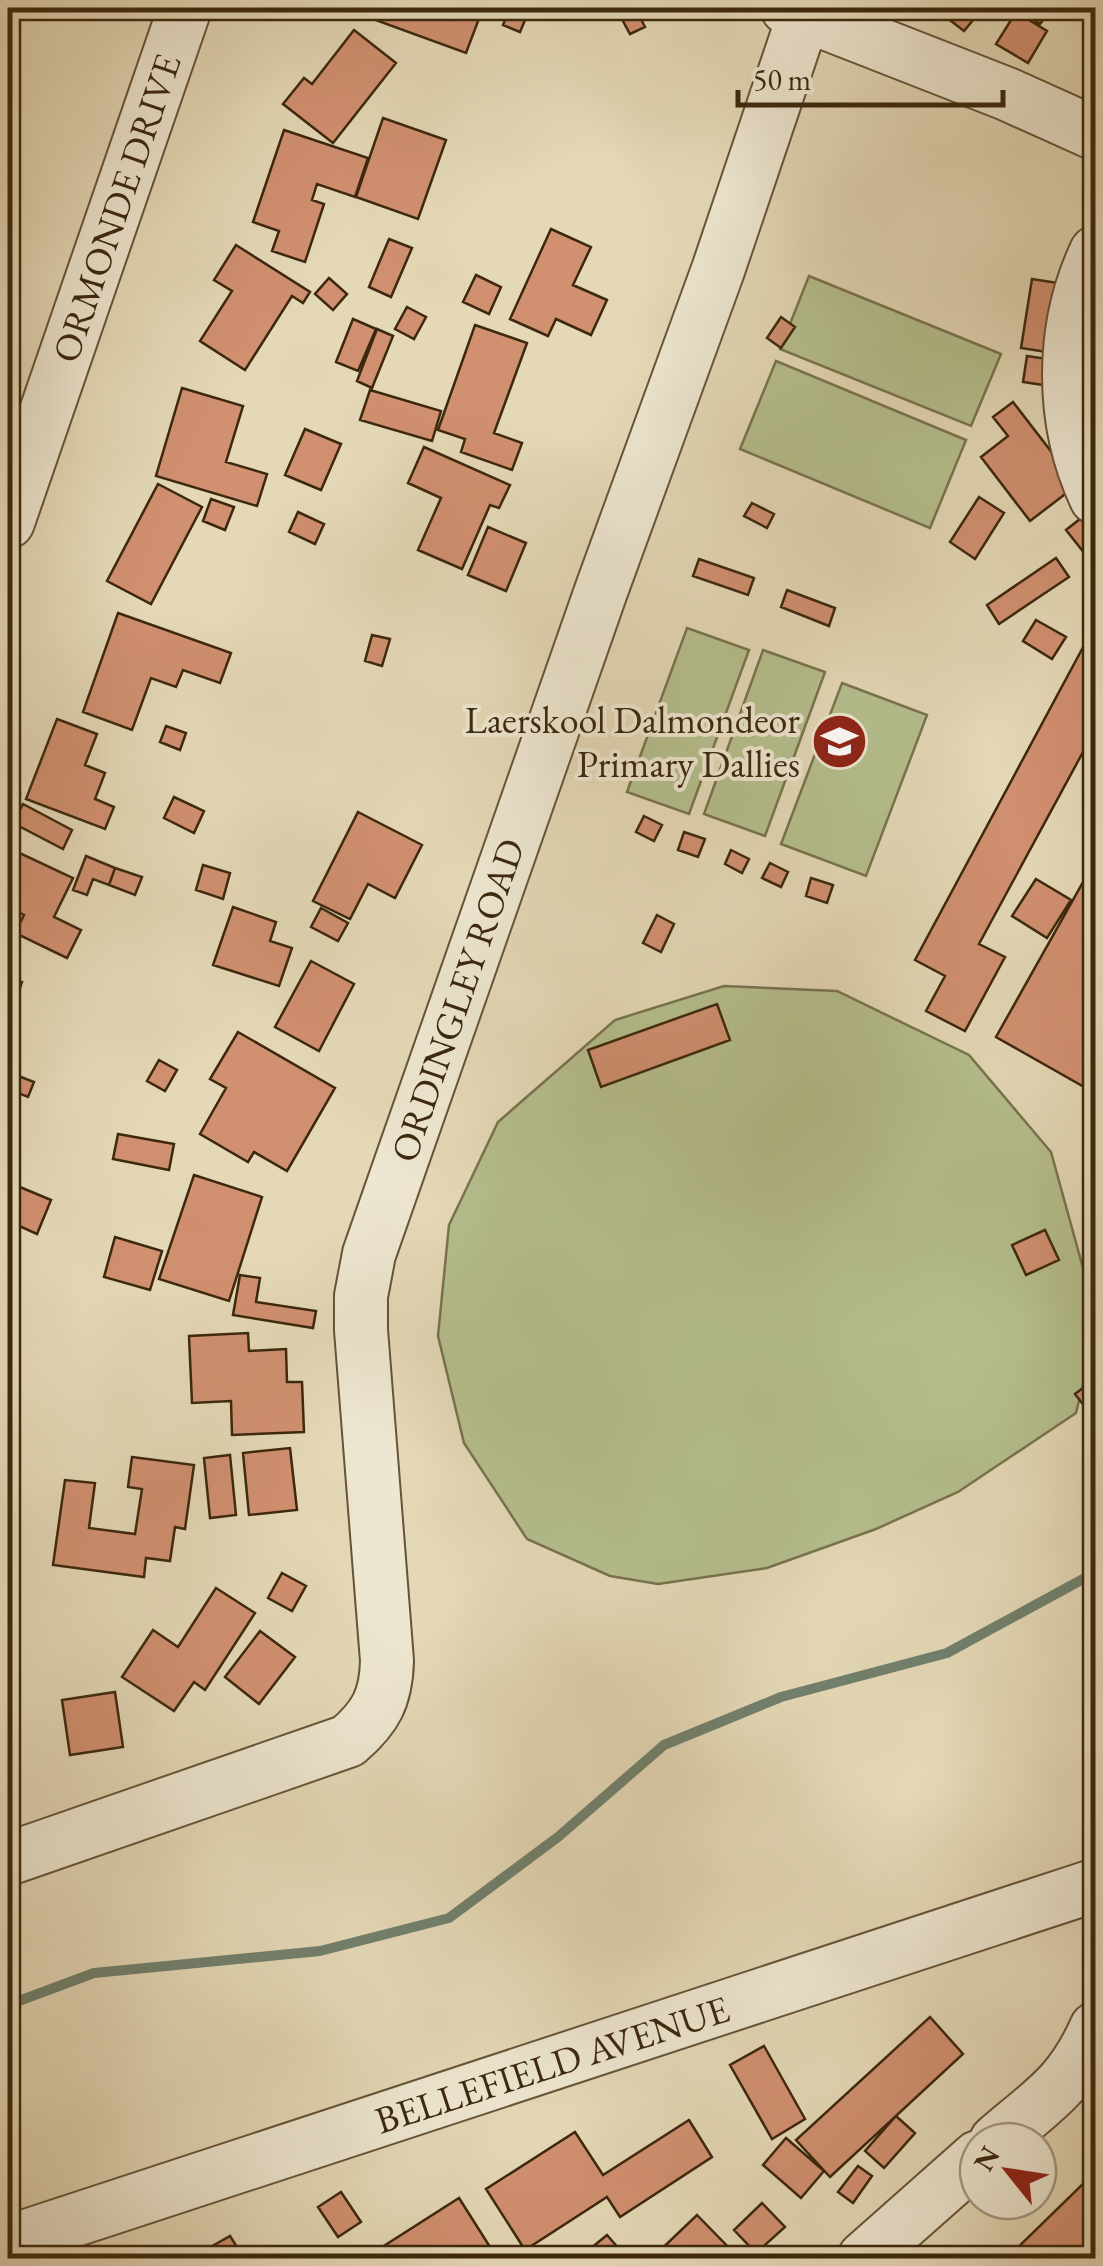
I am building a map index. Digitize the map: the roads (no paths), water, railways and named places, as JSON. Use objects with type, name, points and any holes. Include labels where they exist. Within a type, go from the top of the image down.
[{"type":"street","name":"ORMONDE DRIVE","points":[[8,522],[185,8]]},
{"type":"street","points":[[795,11],[1007,94],[1096,134]]},
{"type":"street","name":"ORDINGLEY ROAD","points":[[8,1859],[348,1741],[381,1706],[387,1660],[362,1366],[361,1296],[369,1254],[600,591],[718,270],[795,11]]},
{"type":"street","points":[[1096,252],[1070,331],[1070,425],[1096,498]]},
{"type":"street","name":"BELLEFIELD AVENUE","points":[[8,2242],[1094,1898]]},
{"type":"street","points":[[1020,2121],[1062,2086],[1096,2028]]},
{"type":"street","points":[[864,2258],[958,2175]]},
{"type":"waterway","points":[[8,2005],[94,1973],[320,1951],[449,1918],[558,1837],[664,1745],[781,1697],[947,1653],[1096,1572]]},
{"type":"place","name":"Laerskool Dalmondeor Primary Dallies","points":[[839,741]]}]
